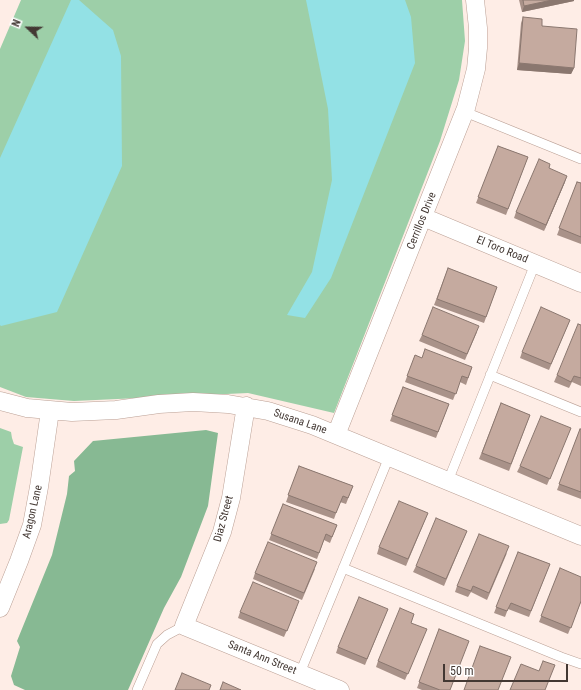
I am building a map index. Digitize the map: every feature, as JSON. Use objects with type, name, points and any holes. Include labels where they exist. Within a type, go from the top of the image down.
[{"type":"street","name":"Cerrillos Drive","points":[[336,435],[465,112],[472,89],[477,55],[478,28],[475,0]]},
{"type":"street","name":"El Toro Road","points":[[423,217],[581,282]]},
{"type":"street","name":"Susana Lane","points":[[0,402],[50,411],[94,412],[159,404],[193,402],[210,402],[246,406],[291,417],[581,536]]},
{"type":"street","name":"Diaz Street","points":[[184,626],[216,548],[227,515],[246,406]]},
{"type":"street","name":"Aragon Lane","points":[[0,608],[20,561],[32,525],[40,487],[50,411]]},
{"type":"street","name":"Santa Ann Street","points":[[184,626],[340,690]]},
{"type":"lane","points":[[465,112],[581,159]]},
{"type":"lane","points":[[448,481],[535,264]]},
{"type":"lane","points":[[490,375],[581,412]]},
{"type":"lane","points":[[300,673],[389,457]]},
{"type":"lane","points":[[343,568],[581,664]]},
{"type":"lane","points":[[137,690],[157,644],[167,635],[184,626]]},
{"type":"green space","points":[[21,0],[462,0],[465,41],[459,80],[440,141],[334,413],[248,393],[74,401],[26,397],[0,387],[0,49]]},
{"type":"green space","points":[[0,428],[11,432],[14,444],[23,447],[9,520],[7,523],[0,524]]},
{"type":"green space","points":[[206,430],[218,433],[208,506],[181,577],[164,608],[128,690],[25,690],[14,685],[11,676],[20,647],[17,641],[52,555],[67,494],[69,476],[75,471],[74,461],[93,441]]},
{"type":"water","points":[[71,0],[79,0],[113,30],[121,56],[122,166],[57,312],[1,326],[0,158]]},
{"type":"water","points":[[306,0],[405,0],[411,17],[415,63],[331,278],[305,318],[287,315],[312,272],[332,180],[328,109]]},
{"type":"building","points":[[523,0],[552,0],[524,6]]},
{"type":"building","points":[[523,17],[542,19],[542,26],[577,29],[574,68],[519,63]]},
{"type":"building","points":[[498,146],[528,157],[508,209],[478,197]]},
{"type":"building","points":[[539,159],[550,164],[549,168],[567,176],[546,225],[516,212]]},
{"type":"building","points":[[577,182],[581,183],[581,237],[559,228]]},
{"type":"building","points":[[448,268],[497,287],[486,317],[437,299]]},
{"type":"building","points":[[433,307],[479,326],[467,354],[422,335]]},
{"type":"building","points":[[541,307],[570,320],[551,364],[522,352]]},
{"type":"building","points":[[578,324],[581,325],[581,378],[574,376],[571,382],[557,375]]},
{"type":"building","points":[[425,349],[472,367],[468,378],[462,376],[456,394],[407,376],[415,355],[422,358]]},
{"type":"building","points":[[403,387],[449,404],[438,432],[392,415]]},
{"type":"building","points":[[501,403],[530,415],[511,464],[482,453]]},
{"type":"building","points":[[541,416],[571,428],[550,479],[520,466]]},
{"type":"building","points":[[581,429],[581,492],[559,484]]},
{"type":"building","points":[[299,466],[353,486],[348,498],[343,496],[336,513],[288,495]]},
{"type":"building","points":[[399,501],[428,513],[408,559],[379,547]]},
{"type":"building","points":[[283,504],[337,525],[332,537],[326,534],[319,553],[271,534]]},
{"type":"building","points":[[436,518],[467,531],[446,579],[416,566]]},
{"type":"building","points":[[479,534],[509,546],[489,593],[473,586],[471,591],[457,586]]},
{"type":"building","points":[[268,542],[317,562],[304,593],[255,573]]},
{"type":"building","points":[[518,552],[550,564],[531,611],[511,603],[507,611],[496,607]]},
{"type":"building","points":[[560,568],[581,577],[581,601],[571,628],[541,616]]},
{"type":"building","points":[[253,582],[299,601],[287,631],[240,612]]},
{"type":"building","points":[[359,597],[388,609],[367,659],[338,647]]},
{"type":"building","points":[[400,608],[414,614],[411,623],[427,629],[408,674],[378,661]]},
{"type":"building","points":[[439,629],[469,641],[450,690],[440,690],[419,682]]},
{"type":"building","points":[[480,646],[511,657],[498,690],[464,690]]},
{"type":"building","points":[[543,661],[555,665],[545,690],[510,690],[521,664],[539,671]]},
{"type":"building","points":[[182,673],[211,685],[209,690],[175,690]]},
{"type":"building","points":[[223,682],[241,690],[220,690]]}]
